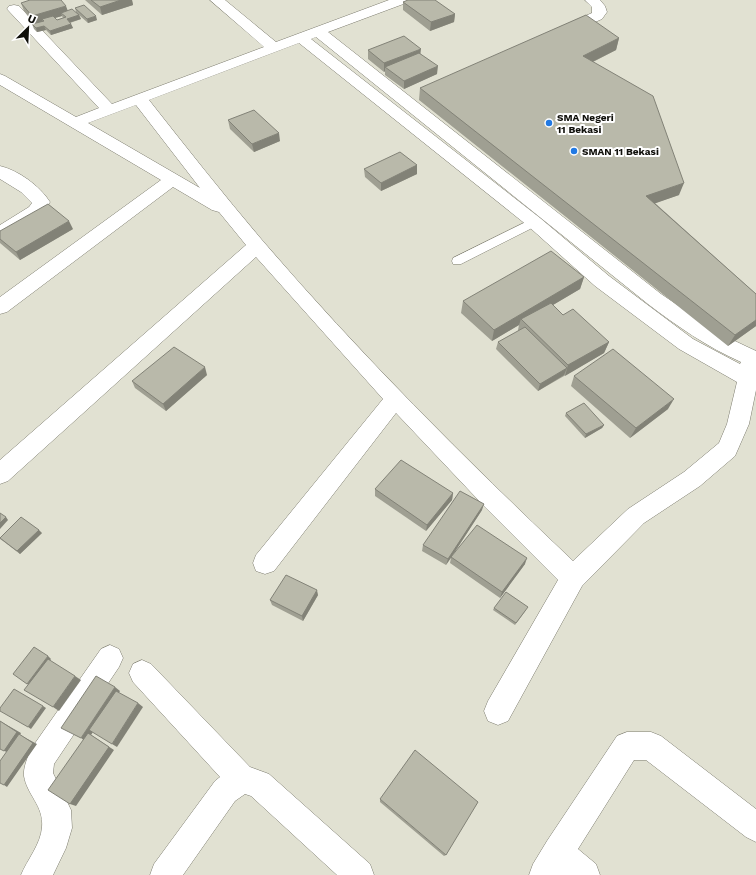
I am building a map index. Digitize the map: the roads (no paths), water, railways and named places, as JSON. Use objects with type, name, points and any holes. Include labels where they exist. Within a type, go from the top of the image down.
[{"type":"street","points":[[217,0],[274,48]]},
{"type":"street","points":[[548,38],[597,16],[600,12],[598,6],[592,0]]},
{"type":"street","points":[[77,122],[319,32],[397,1]]},
{"type":"street","points":[[0,14],[21,7],[109,110]]},
{"type":"street","points":[[319,32],[411,94],[541,219],[602,281],[686,344],[753,370],[738,424],[727,448],[692,479],[636,516],[573,578],[498,711]]},
{"type":"street","points":[[301,38],[383,104],[541,219]]},
{"type":"street","points":[[0,79],[77,122],[172,180],[228,211]]},
{"type":"street","points":[[383,104],[411,94]]},
{"type":"street","points":[[139,98],[257,246],[395,399],[498,506],[573,578]]},
{"type":"street","points":[[0,171],[27,189],[36,196],[40,202],[36,211],[0,233]]},
{"type":"street","points":[[0,307],[172,180]]},
{"type":"street","points":[[0,474],[257,246]]},
{"type":"street","points":[[265,563],[395,399]]},
{"type":"street","points":[[36,875],[51,848],[57,828],[56,810],[38,775],[41,759],[110,658]]},
{"type":"street","points":[[142,673],[242,779],[259,784],[358,875]]},
{"type":"street","points":[[585,875],[551,864],[627,746],[651,746],[756,827]]},
{"type":"street","points":[[165,875],[225,791],[242,779]]},
{"type":"lane","points":[[457,261],[541,219]]},
{"type":"place","name":"SMA Negeri 11 Bekasi","points":[[549,123]]},
{"type":"place","name":"SMAN 11 Bekasi","points":[[574,151]]}]
